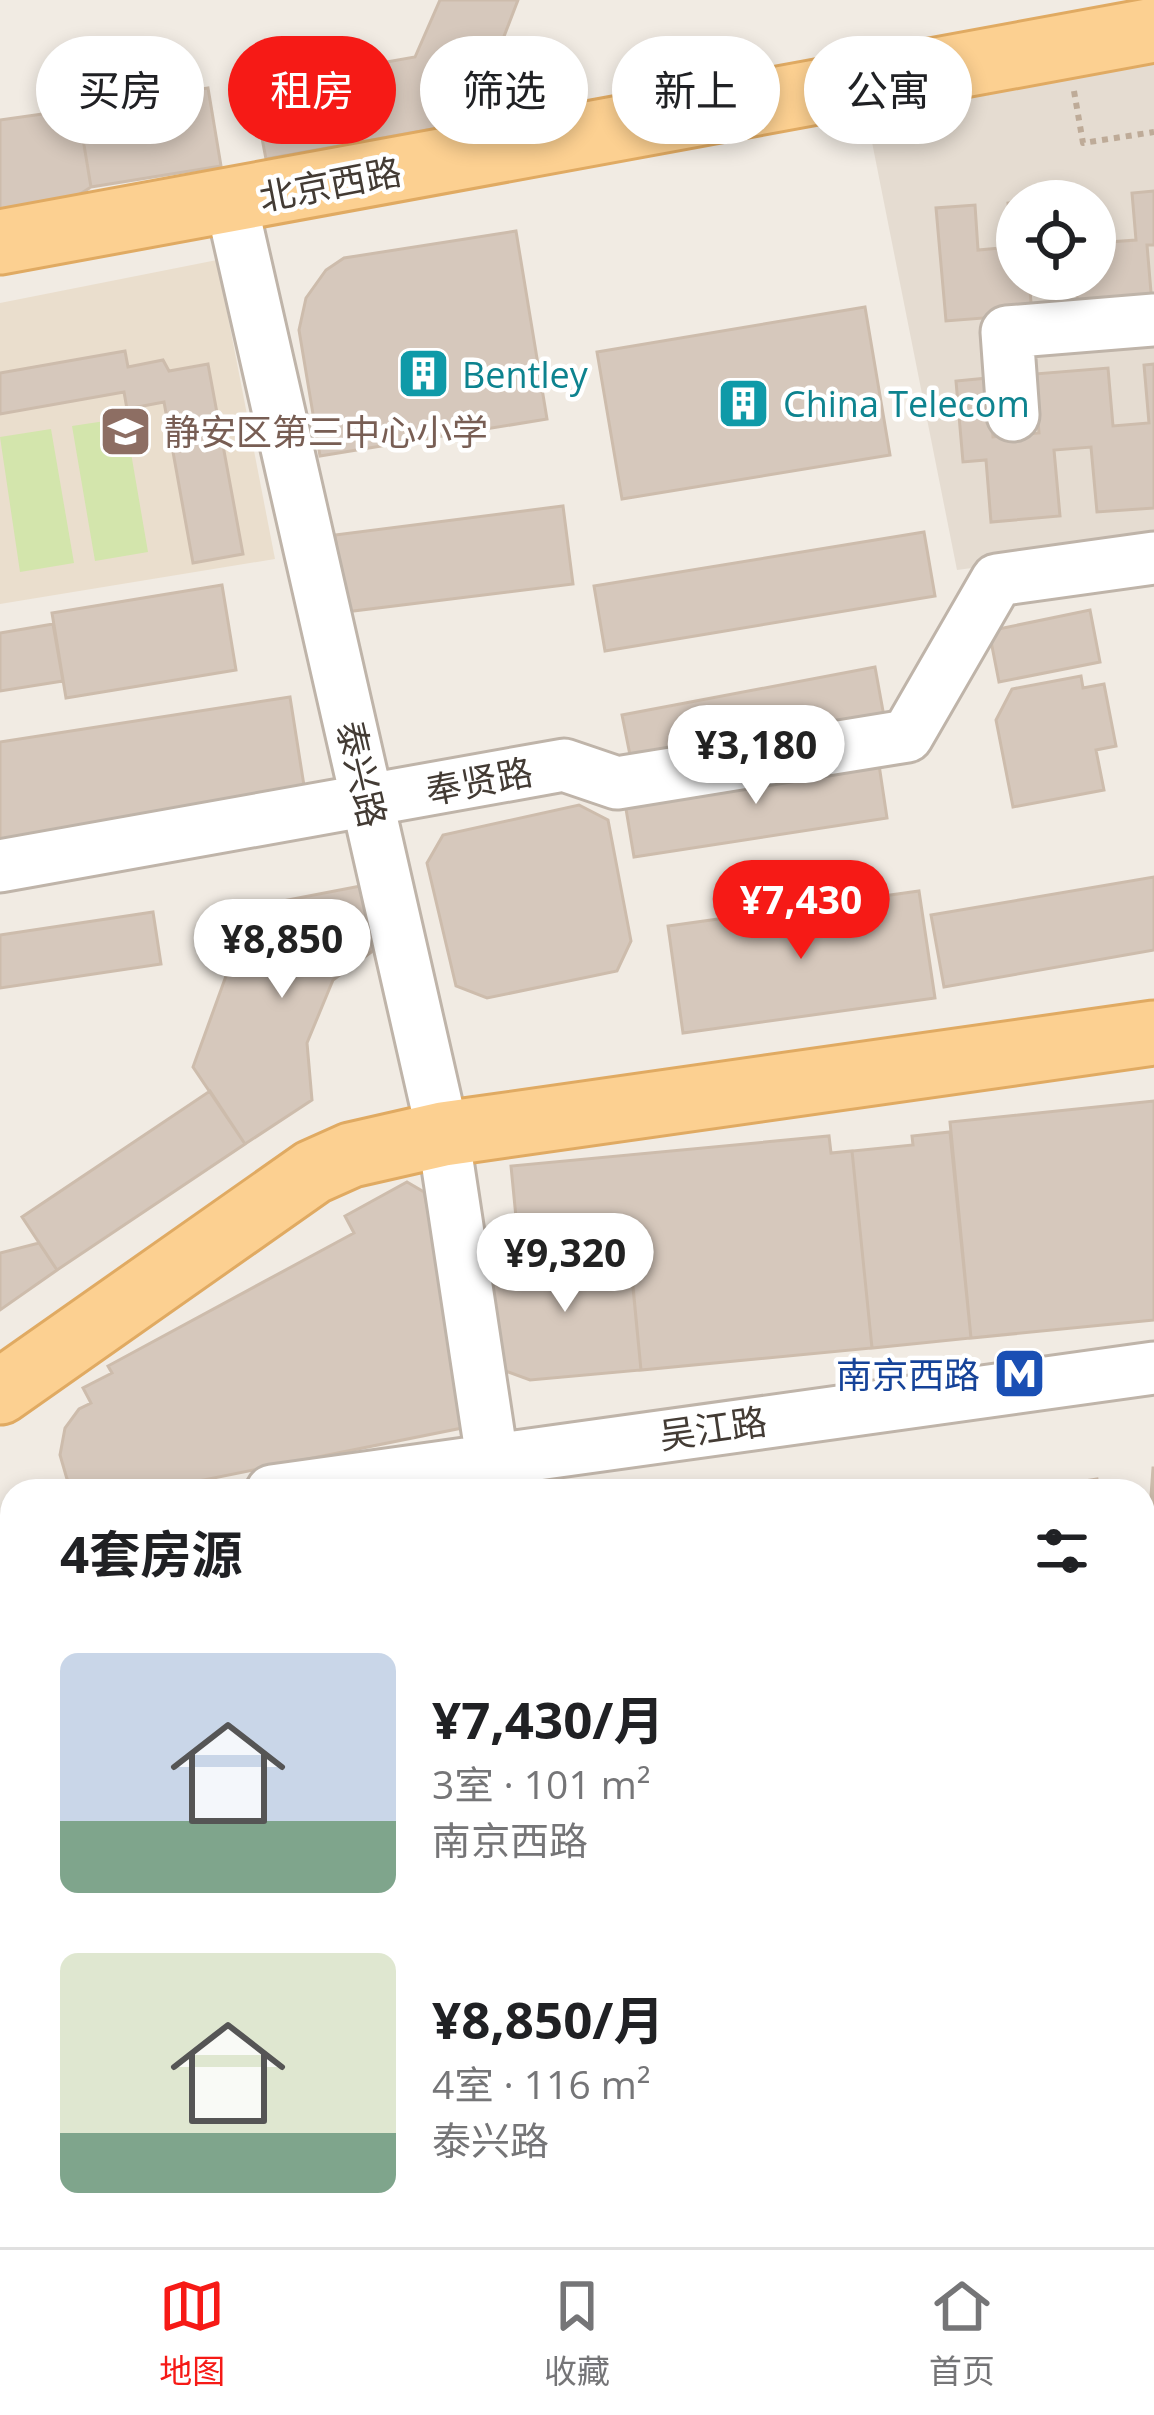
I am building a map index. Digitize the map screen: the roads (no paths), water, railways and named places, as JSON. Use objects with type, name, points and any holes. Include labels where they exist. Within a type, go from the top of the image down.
[{"type":"main road","name":"北京西路","points":[[0,242],[1154,30]]},
{"type":"main road","points":[[0,1392],[313,1172],[351,1155],[443,1134],[1154,1033]]},
{"type":"street","name":"泰兴路","points":[[231,202],[443,1134],[495,1475]]},
{"type":"street","points":[[1013,415],[1007,332],[1154,320]]},
{"type":"street","name":"奉贤路","points":[[0,866],[564,765],[616,783],[908,736],[998,580],[1154,557]]},
{"type":"street","name":"吴江路","points":[[439,1479],[495,1475],[1154,1368]]},
{"type":"place","name":"Bentley","points":[[423,374]]},
{"type":"place","name":"China Telecom","points":[[744,403]]},
{"type":"place","name":"静安区第三中心小学","points":[[125,431]]},
{"type":"place","name":"南京西路","points":[[1019,1374]]}]
